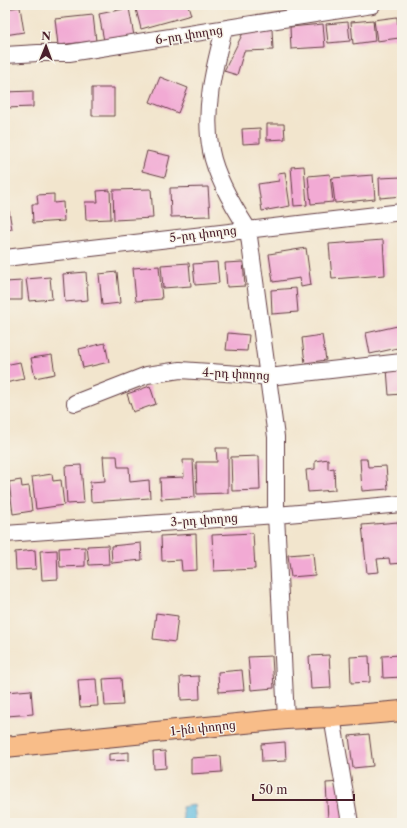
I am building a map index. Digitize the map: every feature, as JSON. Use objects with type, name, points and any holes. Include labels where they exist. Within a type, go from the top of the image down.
[{"type":"main road","name":"1-ին փողոց","points":[[5,748],[286,719],[402,711]]},
{"type":"street","name":"6-րդ փողոց","points":[[5,55],[69,53],[372,5]]},
{"type":"street","points":[[224,29],[214,70],[208,113],[211,151],[234,208],[248,229],[276,437],[276,515],[286,719]]},
{"type":"street","name":"5-րդ փողոց","points":[[5,258],[402,212]]},
{"type":"street","name":"4-րդ փողոց","points":[[75,403],[147,375],[180,370],[268,377],[402,362]]},
{"type":"street","name":"3-րդ փողոց","points":[[5,534],[276,515],[402,504]]},
{"type":"street","points":[[332,717],[350,823]]},
{"type":"water","points":[[194,805],[196,823],[184,823],[182,807]]},
{"type":"building","points":[[135,5],[188,5],[191,15],[141,29]]},
{"type":"building","points":[[20,7],[24,32],[5,35],[5,9]]},
{"type":"building","points":[[129,8],[134,36],[104,41],[99,14]]},
{"type":"building","points":[[93,15],[96,41],[58,45],[55,19]]},
{"type":"building","points":[[397,17],[399,38],[377,41],[374,20]]},
{"type":"building","points":[[373,20],[375,41],[353,44],[351,22]]},
{"type":"building","points":[[348,22],[350,41],[328,43],[326,24]]},
{"type":"building","points":[[323,24],[325,47],[291,49],[290,27]]},
{"type":"building","points":[[272,29],[273,50],[244,51],[237,75],[224,71],[243,33]]},
{"type":"building","points":[[160,77],[188,88],[178,113],[150,102]]},
{"type":"building","points":[[92,88],[114,88],[114,116],[92,116]]},
{"type":"building","points":[[33,91],[33,107],[5,108],[5,92]]},
{"type":"building","points":[[267,124],[284,124],[285,139],[267,140]]},
{"type":"building","points":[[260,128],[260,143],[243,144],[242,129]]},
{"type":"building","points":[[147,151],[170,156],[165,177],[142,171]]},
{"type":"building","points":[[304,166],[307,205],[294,206],[291,167]]},
{"type":"building","points":[[285,172],[290,206],[262,211],[258,184],[279,181],[278,173]]},
{"type":"building","points":[[330,174],[333,202],[311,204],[308,176]]},
{"type":"building","points":[[373,175],[375,199],[335,203],[332,178]]},
{"type":"building","points":[[402,177],[402,196],[380,198],[379,178]]},
{"type":"building","points":[[208,187],[210,216],[171,217],[170,188]]},
{"type":"building","points":[[151,189],[153,218],[114,220],[113,190]]},
{"type":"building","points":[[110,190],[111,219],[86,220],[85,202],[98,202],[97,191]]},
{"type":"building","points":[[54,194],[54,203],[63,202],[64,221],[33,223],[32,204],[38,204],[37,195]]},
{"type":"building","points":[[5,211],[9,211],[12,229],[5,230]]},
{"type":"building","points":[[383,240],[385,275],[332,279],[329,244]]},
{"type":"building","points":[[306,248],[311,285],[301,287],[300,278],[273,282],[269,254]]},
{"type":"building","points":[[217,262],[219,283],[195,285],[193,264]]},
{"type":"building","points":[[243,262],[245,286],[227,287],[225,263]]},
{"type":"building","points":[[189,263],[191,286],[163,288],[161,265]]},
{"type":"building","points":[[159,266],[162,299],[136,301],[133,268]]},
{"type":"building","points":[[86,272],[88,300],[65,302],[63,274]]},
{"type":"building","points":[[117,272],[120,303],[102,305],[99,274]]},
{"type":"building","points":[[50,277],[52,299],[29,301],[26,279]]},
{"type":"building","points":[[22,281],[22,300],[6,300],[5,282]]},
{"type":"building","points":[[296,288],[298,312],[272,314],[271,290]]},
{"type":"building","points":[[402,325],[402,347],[370,354],[366,333]]},
{"type":"building","points":[[228,333],[249,335],[247,351],[226,350]]},
{"type":"building","points":[[322,335],[326,360],[305,363],[302,338]]},
{"type":"building","points":[[105,343],[109,362],[83,368],[79,349]]},
{"type":"building","points":[[52,355],[55,374],[35,378],[31,358]]},
{"type":"building","points":[[20,362],[24,379],[5,383],[5,365]]},
{"type":"building","points":[[402,368],[402,394],[389,395],[387,369]]},
{"type":"building","points":[[150,386],[156,404],[133,412],[127,394]]},
{"type":"building","points":[[216,448],[228,448],[228,493],[197,494],[196,462],[217,462]]},
{"type":"building","points":[[103,456],[117,456],[118,467],[129,467],[130,482],[149,480],[150,498],[91,502],[90,482],[105,481]]},
{"type":"building","points":[[259,456],[260,490],[232,491],[231,457]]},
{"type":"building","points":[[328,459],[328,469],[334,468],[335,490],[308,492],[306,470],[315,469],[315,461]]},
{"type":"building","points":[[360,459],[367,459],[368,467],[386,466],[388,489],[362,491]]},
{"type":"building","points":[[183,460],[193,460],[195,497],[161,499],[160,478],[184,477]]},
{"type":"building","points":[[81,465],[84,503],[67,504],[65,466]]},
{"type":"building","points":[[399,473],[402,473],[402,490],[400,490]]},
{"type":"building","points":[[52,474],[53,481],[61,480],[64,505],[36,509],[32,477]]},
{"type":"building","points":[[21,480],[22,487],[29,486],[32,511],[13,514],[9,482]]},
{"type":"building","points":[[398,522],[402,563],[390,564],[389,558],[377,559],[379,572],[367,573],[362,525]]},
{"type":"building","points":[[253,533],[255,569],[214,571],[212,535]]},
{"type":"building","points":[[196,534],[197,570],[182,571],[181,560],[162,561],[161,536]]},
{"type":"building","points":[[141,543],[142,560],[112,563],[111,546]]},
{"type":"building","points":[[108,545],[109,564],[89,565],[87,546]]},
{"type":"building","points":[[85,547],[85,566],[60,567],[59,548]]},
{"type":"building","points":[[35,550],[36,569],[16,570],[15,552]]},
{"type":"building","points":[[57,550],[58,579],[42,580],[40,551]]},
{"type":"building","points":[[313,553],[315,575],[291,577],[288,555]]},
{"type":"building","points":[[156,613],[178,616],[175,642],[153,639]]},
{"type":"building","points":[[329,655],[331,688],[311,689],[309,656]]},
{"type":"building","points":[[402,655],[402,677],[383,678],[382,656]]},
{"type":"building","points":[[272,656],[274,688],[251,690],[248,657]]},
{"type":"building","points":[[369,656],[370,682],[351,683],[350,657]]},
{"type":"building","points":[[242,670],[244,690],[219,692],[218,672]]},
{"type":"building","points":[[199,676],[200,699],[181,700],[180,677]]},
{"type":"building","points":[[121,678],[123,705],[105,706],[103,679]]},
{"type":"building","points":[[96,679],[98,706],[80,707],[78,680]]},
{"type":"building","points":[[31,690],[33,714],[7,716],[6,692]]},
{"type":"building","points":[[369,734],[373,766],[353,768],[349,736]]},
{"type":"building","points":[[285,742],[286,761],[262,762],[261,744]]},
{"type":"building","points":[[165,751],[166,768],[154,769],[153,752]]},
{"type":"building","points":[[129,752],[129,760],[109,761],[109,754]]},
{"type":"building","points":[[221,756],[222,772],[191,774],[191,758]]},
{"type":"building","points":[[341,782],[344,819],[328,820],[326,783]]}]
